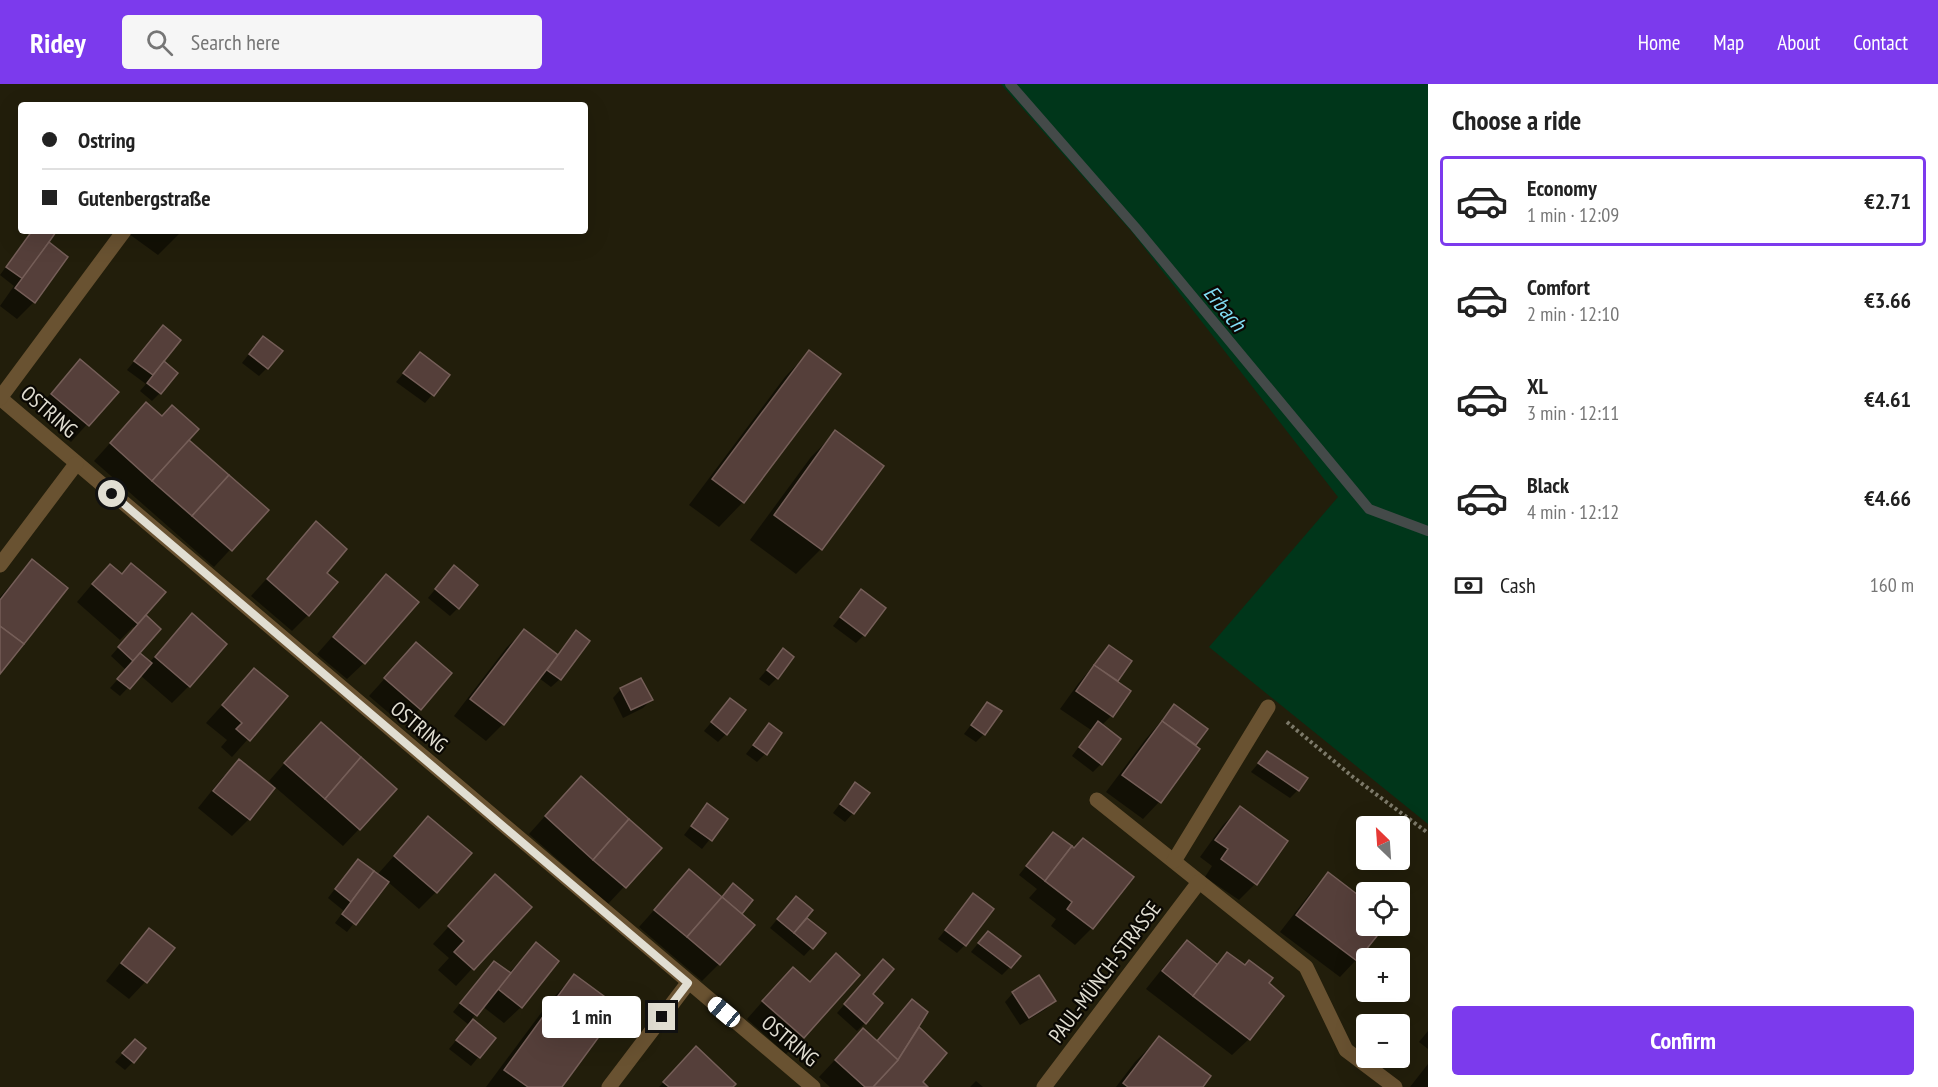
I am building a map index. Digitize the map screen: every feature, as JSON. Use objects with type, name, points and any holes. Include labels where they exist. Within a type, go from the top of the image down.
[{"type":"street","points":[[0,398],[122,234]]},
{"type":"street","name":"OSTRING","points":[[0,398],[813,1087]]},
{"type":"street","points":[[0,565],[76,464]]},
{"type":"street","points":[[1174,861],[1268,707]]},
{"type":"street","points":[[1098,800],[1306,967],[1346,1050],[1395,1087]]},
{"type":"street","name":"PAUL-MÜNCH-STRASSE","points":[[1044,1087],[1199,882]]},
{"type":"street","points":[[609,1087],[688,983]]},
{"type":"path","points":[[1268,707],[1353,777],[1428,833]]},
{"type":"green space","points":[[1001,84],[1428,84],[1428,824],[1209,647],[1338,497],[1132,232]]},
{"type":"building","points":[[30,234],[55,234],[23,279],[6,267]]},
{"type":"building","points":[[49,242],[68,257],[35,303],[15,288]]},
{"type":"building","points":[[163,325],[181,340],[153,375],[134,361]]},
{"type":"building","points":[[263,336],[283,351],[268,369],[249,354]]},
{"type":"building","points":[[809,350],[841,374],[744,503],[712,479]]},
{"type":"building","points":[[420,352],[450,375],[434,396],[403,373]]},
{"type":"building","points":[[80,359],[119,392],[89,426],[51,394]]},
{"type":"building","points":[[164,361],[178,373],[161,394],[147,383]]},
{"type":"building","points":[[146,402],[162,416],[172,405],[199,429],[152,481],[110,443]]},
{"type":"building","points":[[835,430],[884,466],[822,550],[774,515]]},
{"type":"building","points":[[189,440],[229,475],[192,516],[152,481]]},
{"type":"building","points":[[229,475],[269,510],[232,551],[192,516]]},
{"type":"building","points":[[316,521],[347,549],[327,573],[338,582],[309,616],[267,579]]},
{"type":"building","points":[[32,559],[68,588],[24,644],[0,626],[0,600]]},
{"type":"building","points":[[131,563],[166,592],[138,624],[92,584],[110,564],[122,574]]},
{"type":"building","points":[[454,565],[478,585],[459,609],[435,589]]},
{"type":"building","points":[[386,574],[419,602],[365,664],[333,637]]},
{"type":"building","points":[[861,589],[886,608],[865,636],[840,617]]},
{"type":"building","points":[[192,613],[227,644],[190,687],[155,657]]},
{"type":"building","points":[[146,615],[161,629],[133,661],[118,647]]},
{"type":"building","points":[[0,626],[24,644],[0,674]]},
{"type":"building","points":[[524,629],[558,655],[504,725],[470,699]]},
{"type":"building","points":[[576,630],[590,641],[561,680],[547,670]]},
{"type":"building","points":[[416,642],[452,673],[421,710],[384,678]]},
{"type":"building","points":[[1109,645],[1132,661],[1118,681],[1094,665]]},
{"type":"building","points":[[783,648],[794,657],[778,679],[767,670]]},
{"type":"building","points":[[140,653],[152,663],[130,689],[117,679]]},
{"type":"building","points":[[1094,665],[1131,691],[1113,717],[1076,691]]},
{"type":"building","points":[[254,668],[288,696],[250,741],[236,729],[242,723],[222,705]]},
{"type":"building","points":[[641,678],[653,700],[631,710],[620,688]]},
{"type":"building","points":[[730,698],[746,710],[727,735],[711,722]]},
{"type":"building","points":[[987,702],[1002,711],[985,735],[971,725]]},
{"type":"building","points":[[1174,704],[1208,729],[1196,745],[1162,721]]},
{"type":"building","points":[[1098,721],[1121,739],[1102,765],[1079,747]]},
{"type":"building","points":[[1162,721],[1200,749],[1161,803],[1122,775]]},
{"type":"building","points":[[321,722],[361,757],[325,799],[284,763]]},
{"type":"building","points":[[769,723],[782,733],[767,755],[753,745]]},
{"type":"building","points":[[1267,751],[1308,778],[1299,791],[1258,763]]},
{"type":"building","points":[[361,757],[397,789],[360,830],[325,799]]},
{"type":"building","points":[[239,759],[275,788],[250,820],[213,791]]},
{"type":"building","points":[[581,776],[629,819],[593,860],[545,816]]},
{"type":"building","points":[[855,782],[870,793],[854,814],[840,804]]},
{"type":"building","points":[[707,803],[728,819],[712,841],[691,826]]},
{"type":"building","points":[[1240,806],[1288,841],[1257,885],[1221,859],[1228,849],[1215,840]]},
{"type":"building","points":[[428,816],[472,853],[437,893],[394,856]]},
{"type":"building","points":[[629,819],[662,848],[626,888],[593,860]]},
{"type":"building","points":[[1053,832],[1072,846],[1045,881],[1026,866]]},
{"type":"building","points":[[1083,838],[1134,877],[1093,929],[1067,909],[1072,902],[1045,881],[1072,846],[1074,848]]},
{"type":"building","points":[[358,859],[374,871],[351,902],[335,889]]},
{"type":"building","points":[[689,869],[722,897],[687,937],[654,910]]},
{"type":"building","points":[[374,871],[389,882],[356,925],[342,914]]},
{"type":"building","points":[[1328,872],[1356,893],[1356,936],[1377,936],[1367,948],[1356,948],[1356,960],[1296,915]]},
{"type":"building","points":[[495,874],[532,907],[474,970],[454,952],[464,941],[448,926]]},
{"type":"building","points":[[733,883],[753,900],[742,914],[722,897]]},
{"type":"building","points":[[973,893],[994,909],[966,946],[945,930]]},
{"type":"building","points":[[796,896],[813,910],[794,933],[777,919]]},
{"type":"building","points":[[722,897],[755,925],[720,965],[687,937]]},
{"type":"building","points":[[807,918],[826,933],[813,949],[794,933]]},
{"type":"building","points":[[149,928],[175,948],[147,983],[121,963]]},
{"type":"building","points":[[988,931],[1021,956],[1011,968],[978,943]]},
{"type":"building","points":[[1187,940],[1218,965],[1193,996],[1162,971]]},
{"type":"building","points":[[536,942],[559,961],[522,1008],[498,989]]},
{"type":"building","points":[[1227,952],[1245,965],[1249,960],[1273,978],[1269,983],[1284,996],[1250,1040],[1193,996]]},
{"type":"building","points":[[836,953],[860,975],[804,1038],[762,1001],[793,967],[810,982]]},
{"type":"building","points":[[883,959],[894,969],[873,994],[883,1003],[866,1024],[844,1004]]},
{"type":"building","points":[[494,961],[511,973],[477,1016],[460,1003]]},
{"type":"building","points":[[574,974],[620,1008],[562,1087],[528,1087],[504,1070]]},
{"type":"building","points":[[1039,975],[1056,1001],[1029,1018],[1012,992]]},
{"type":"building","points":[[912,999],[928,1012],[898,1060],[877,1041]]},
{"type":"building","points":[[473,1019],[496,1038],[480,1058],[456,1040]]},
{"type":"building","points":[[919,1027],[947,1053],[923,1082],[928,1087],[873,1087],[898,1060]]},
{"type":"building","points":[[863,1028],[898,1060],[873,1087],[865,1087],[835,1060]]},
{"type":"building","points":[[1159,1036],[1211,1076],[1203,1087],[1128,1087],[1123,1083]]},
{"type":"building","points":[[135,1039],[146,1048],[134,1063],[122,1053]]},
{"type":"building","points":[[696,1046],[736,1084],[733,1087],[669,1087],[663,1082]]},
{"type":"waterway","name":"Erbach","points":[[1010,84],[1135,227],[1369,509],[1428,531]]},
{"type":"route","points":[[112,494],[688,983],[662,1017]]}]
